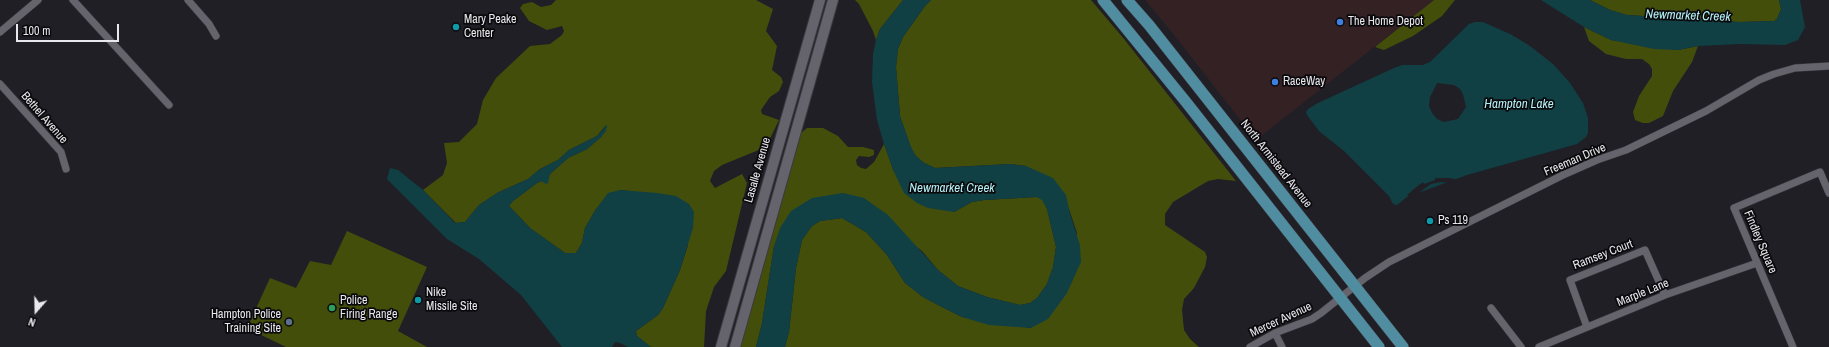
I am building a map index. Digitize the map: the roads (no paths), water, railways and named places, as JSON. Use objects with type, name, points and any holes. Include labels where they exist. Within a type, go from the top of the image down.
[{"type":"main road","name":"Lasalle Avenue","points":[[721,347],[820,0]]},
{"type":"main road","points":[[735,347],[833,0]]},
{"type":"main road","points":[[1103,0],[1186,102],[1379,347]]},
{"type":"main road","name":"North Armistead Avenue","points":[[1126,0],[1150,25],[1403,347]]},
{"type":"street","points":[[0,32],[38,0]]},
{"type":"street","points":[[73,0],[169,105]]},
{"type":"street","points":[[188,0],[210,24],[216,36]]},
{"type":"street","name":"Freeman Drive","points":[[1340,298],[1382,266],[1412,250],[1586,165],[1638,144],[1712,108],[1759,80],[1795,68],[1829,66]]},
{"type":"street","name":"Bethel Avenue","points":[[0,84],[61,152],[66,169]]},
{"type":"street","name":"Findley Square","points":[[1793,347],[1734,208],[1820,172],[1829,193]]},
{"type":"street","name":"Ramsey Court","points":[[1587,327],[1570,280],[1645,250],[1665,296]]},
{"type":"street","name":"Marple Lane","points":[[1538,347],[1665,296],[1758,263]]},
{"type":"street","name":"Mercer Avenue","points":[[1250,347],[1275,333],[1312,319],[1321,314],[1340,298]]},
{"type":"street","points":[[1491,308],[1520,347]]},
{"type":"street","points":[[1275,333],[1282,347]]},
{"type":"water","name":"Newmarket Creek","points":[[903,0],[931,0],[903,37],[898,49],[896,67],[900,116],[911,147],[916,156],[924,163],[935,168],[1010,164],[1026,166],[1053,178],[1066,195],[1070,214],[1080,245],[1081,262],[1067,293],[1048,319],[1031,328],[989,325],[962,317],[923,297],[905,283],[887,255],[866,232],[842,218],[820,221],[812,226],[802,240],[796,268],[789,332],[785,347],[756,347],[762,323],[774,246],[780,228],[791,211],[812,198],[843,193],[864,198],[888,215],[938,270],[958,286],[987,297],[1020,305],[1030,303],[1037,298],[1047,284],[1053,267],[1056,247],[1047,209],[1042,200],[1037,197],[984,200],[972,202],[954,212],[928,208],[917,203],[904,193],[894,172],[877,120],[872,82],[873,54],[880,29]]},
{"type":"water","name":"Newmarket Creek","points":[[1541,0],[1590,0],[1610,10],[1627,15],[1739,22],[1774,21],[1777,19],[1781,9],[1779,0],[1800,0],[1805,27],[1798,40],[1785,45],[1739,44],[1698,46],[1678,50],[1654,49],[1611,40],[1584,27]]},
{"type":"water","name":"Hampton Lake","points":[[1483,22],[1512,35],[1530,46],[1553,64],[1570,83],[1583,103],[1588,118],[1588,133],[1586,137],[1577,144],[1467,175],[1407,197],[1397,205],[1393,204],[1389,196],[1344,151],[1319,131],[1306,112],[1318,103],[1394,68],[1402,65],[1423,65],[1430,62],[1469,24]],"holes":[[[1437,83],[1454,85],[1460,89],[1463,94],[1466,107],[1458,119],[1444,122],[1437,119],[1432,113],[1429,106],[1430,97]]]},
{"type":"water","points":[[606,125],[606,131],[601,137],[587,149],[568,158],[550,174],[548,183],[546,184],[541,181],[537,183],[513,201],[509,206],[530,228],[565,253],[576,253],[582,243],[585,228],[596,209],[608,193],[620,190],[657,193],[676,196],[689,204],[694,212],[693,228],[680,270],[663,308],[658,315],[636,331],[637,336],[651,347],[628,347],[615,342],[612,347],[562,347],[521,295],[479,259],[447,239],[387,179],[390,168],[398,170],[423,190],[455,223],[465,222],[479,205],[497,193],[528,179],[540,169],[558,160],[569,150],[597,136]]},
{"type":"place","name":"The Home Depot","points":[[1340,22]]},
{"type":"place","name":"Mary Peake Center","points":[[456,27]]},
{"type":"place","name":"RaceWay","points":[[1275,82]]},
{"type":"place","name":"Ps 119","points":[[1430,221]]},
{"type":"place","name":"Nike Missile Site","points":[[418,300]]},
{"type":"place","name":"Police Firing Range","points":[[332,308]]},
{"type":"place","name":"Hampton Police Training Site","points":[[289,322]]}]
